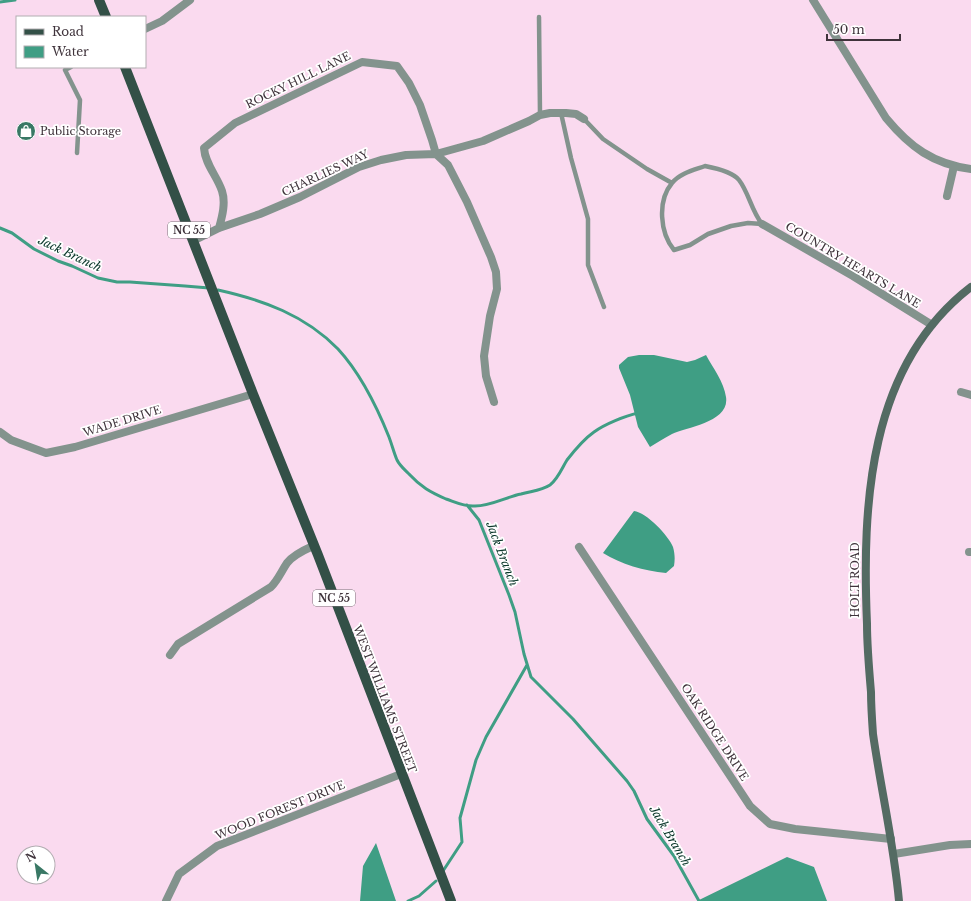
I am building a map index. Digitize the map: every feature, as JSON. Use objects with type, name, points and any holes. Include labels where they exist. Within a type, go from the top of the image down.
[{"type":"main road","points":[[99,0],[106,16]]},
{"type":"main road","name":"NC 55","points":[[125,68],[253,394]]},
{"type":"main road","name":"WEST WILLIAMS STREET","points":[[253,394],[313,546],[318,555],[451,901]]},
{"type":"street","points":[[146,29],[162,21],[190,0]]},
{"type":"street","points":[[813,0],[886,118],[900,135],[924,154],[954,166],[971,169]]},
{"type":"street","name":"ROCKY HILL LANE","points":[[219,228],[224,202],[222,192],[204,156],[204,148],[235,123],[362,62],[397,66],[420,105],[436,154],[448,166],[468,202],[496,272],[497,289],[490,316],[484,356],[486,376],[494,402]]},
{"type":"street","name":"CHARLIES WAY","points":[[193,241],[219,228],[260,214],[294,200],[359,167],[374,162],[406,155],[436,154],[483,141],[540,115],[550,113],[576,114],[584,119]]},
{"type":"street","points":[[947,196],[954,166]]},
{"type":"street","name":"COUNTRY HEARTS LANE","points":[[762,224],[853,276],[932,325]]},
{"type":"street","name":"HOLT ROAD","points":[[899,901],[894,854],[873,732],[866,603],[866,527],[870,485],[880,432],[887,408],[903,369],[911,354],[932,325],[947,308],[971,287]]},
{"type":"street","points":[[961,392],[971,395]]},
{"type":"street","name":"WADE DRIVE","points":[[0,432],[11,440],[46,453],[75,447],[253,394]]},
{"type":"street","points":[[170,655],[178,644],[277,581],[288,562],[302,551],[313,546]]},
{"type":"street","name":"OAK RIDGE DRIVE","points":[[579,547],[750,806],[770,824],[795,829],[891,838]]},
{"type":"street","name":"WOOD FOREST DRIVE","points":[[166,901],[179,874],[217,846],[401,774]]},
{"type":"street","points":[[894,854],[950,845],[971,844]]},
{"type":"lane","points":[[539,17],[540,115]]},
{"type":"lane","points":[[69,68],[65,70],[80,100],[77,153]]},
{"type":"lane","points":[[561,113],[571,158],[588,219],[588,265],[604,307]]},
{"type":"lane","points":[[584,119],[602,139],[647,169],[672,183]]},
{"type":"lane","points":[[705,166],[720,169],[738,179],[756,216],[762,224],[748,223],[731,226],[708,234],[690,245],[674,250],[669,244],[663,221],[664,199],[672,183],[679,177],[705,166]]},
{"type":"water","points":[[654,355],[687,362],[706,355],[725,391],[725,405],[721,412],[715,418],[697,426],[672,434],[650,447],[638,427],[630,395],[619,368],[619,365],[628,357]]},
{"type":"water","points":[[634,511],[639,512],[651,520],[671,542],[675,559],[674,566],[666,573],[649,571],[633,566],[603,553]]},
{"type":"water","points":[[376,843],[396,901],[360,901],[363,866]]},
{"type":"water","points":[[787,857],[814,867],[827,901],[697,901]]},
{"type":"waterway","points":[[0,2],[15,0]]},
{"type":"waterway","name":"Jack Branch","points":[[0,228],[12,233],[34,249],[98,278],[117,282],[209,288]]},
{"type":"waterway","name":"Jack Branch","points":[[218,290],[235,294],[282,310],[312,327],[325,337],[338,349],[354,369],[368,391],[389,437],[397,460],[401,466],[426,489],[460,504],[468,506],[487,505],[515,495],[540,490],[547,487],[555,480],[567,460],[579,445],[590,435],[609,423],[638,413]]},
{"type":"waterway","name":"Jack Branch","points":[[467,505],[479,520],[509,595],[515,612],[524,654],[531,677],[573,719],[627,781],[634,791],[647,819],[674,856],[699,901]]},
{"type":"waterway","points":[[443,871],[462,842],[460,818],[476,760],[486,737],[527,665]]},
{"type":"waterway","points":[[408,901],[419,896],[436,881]]},
{"type":"place","name":"Public Storage","points":[[26,131]]}]
